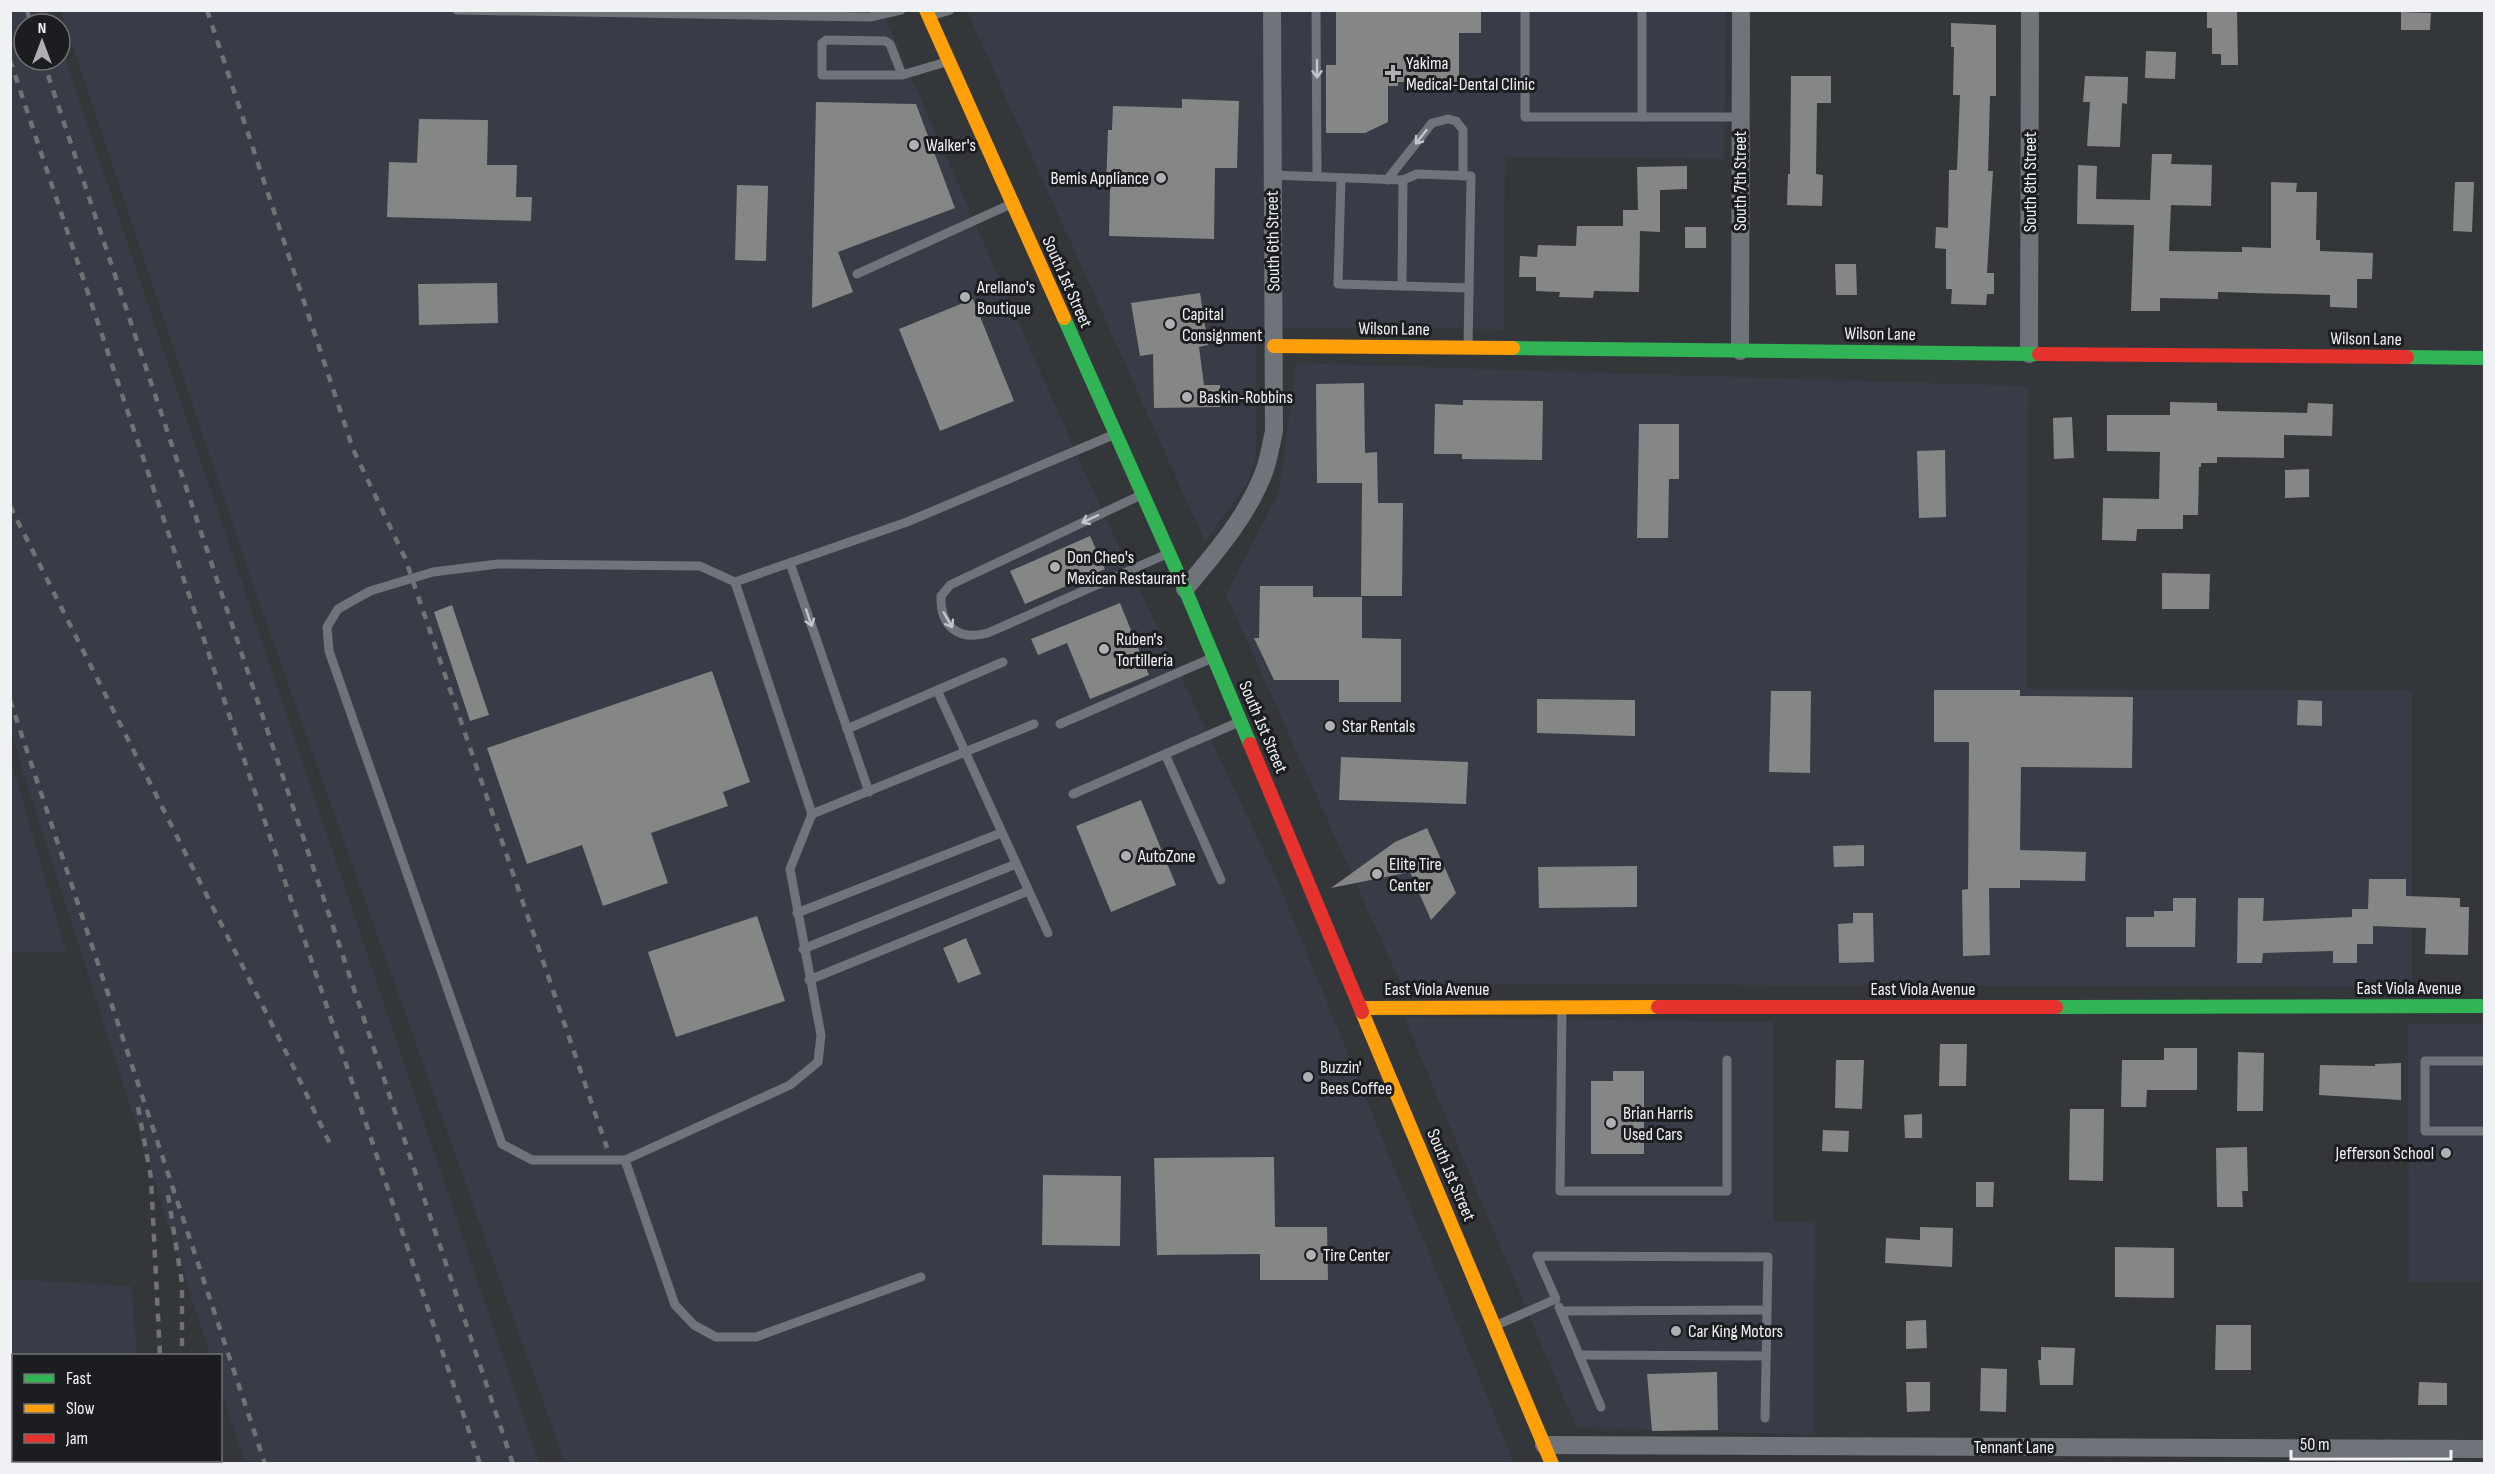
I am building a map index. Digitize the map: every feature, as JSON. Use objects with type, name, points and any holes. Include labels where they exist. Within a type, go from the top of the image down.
[{"type":"street","name":"South 6th Street","points":[[1185,589],[1227,539],[1249,506],[1265,471],[1274,431],[1272,10]]},
{"type":"street","name":"South 7th Street","points":[[1740,10],[1740,351]]},
{"type":"street","name":"South 8th Street","points":[[2029,354],[2030,10]]},
{"type":"street","name":"South 1st Street","points":[[927,14],[1185,589],[1552,1464]]},
{"type":"street","name":"Wilson Lane","points":[[1274,346],[2484,358]]},
{"type":"street","name":"East Viola Avenue","points":[[1362,1008],[2484,1006]]},
{"type":"street","name":"Tennant Lane","points":[[1544,1445],[2484,1449]]},
{"type":"lane","points":[[457,10],[870,17],[901,10]]},
{"type":"lane","points":[[927,14],[950,10]]},
{"type":"lane","points":[[1316,10],[1317,175]]},
{"type":"lane","points":[[1525,10],[1525,117],[1740,117]]},
{"type":"lane","points":[[1642,10],[1642,117]]},
{"type":"lane","points":[[902,75],[890,44],[885,41],[826,39],[822,43],[822,75],[902,75],[949,62]]},
{"type":"lane","points":[[1387,180],[1432,123],[1448,119],[1461,124],[1463,130],[1463,176]]},
{"type":"lane","points":[[1272,175],[1317,175],[1341,179],[1387,180],[1403,180],[1417,174],[1471,176],[1468,348]]},
{"type":"lane","points":[[1341,179],[1338,284],[1469,288]]},
{"type":"lane","points":[[1402,286],[1403,180]]},
{"type":"lane","points":[[857,274],[1012,203]]},
{"type":"lane","points":[[735,582],[812,814],[790,868],[803,949],[821,1035],[818,1062],[790,1085],[625,1160],[532,1160],[502,1144],[329,651],[327,627],[338,609],[370,591],[433,572],[498,564],[700,566],[735,582],[907,522],[1115,434]]},
{"type":"lane","points":[[1143,494],[950,585],[941,596],[945,618],[951,628],[960,634],[972,637],[988,633],[1169,553]]},
{"type":"lane","points":[[790,563],[869,792]]},
{"type":"lane","points":[[1060,724],[1214,658]]},
{"type":"lane","points":[[847,729],[1003,662]]},
{"type":"lane","points":[[937,690],[1048,933]]},
{"type":"lane","points":[[1073,794],[1241,721]]},
{"type":"lane","points":[[812,814],[1034,724]]},
{"type":"lane","points":[[1165,754],[1221,880]]},
{"type":"lane","points":[[797,913],[1001,832]]},
{"type":"lane","points":[[803,949],[1016,864]]},
{"type":"lane","points":[[809,980],[1029,891]]},
{"type":"lane","points":[[1563,1007],[1560,1191],[1727,1191],[1727,1060]]},
{"type":"lane","points":[[2484,1061],[2425,1061],[2425,1131],[2484,1131]]},
{"type":"lane","points":[[625,1160],[675,1305],[694,1325],[716,1337],[756,1337],[921,1277]]},
{"type":"lane","points":[[1601,1407],[1537,1256],[1768,1257],[1765,1418]]},
{"type":"lane","points":[[1494,1326],[1556,1299]]},
{"type":"lane","points":[[1561,1311],[1767,1310]]},
{"type":"lane","points":[[1579,1355],[1766,1356]]},
{"type":"shaded area","points":[[10,11],[49,12],[12,12],[12,72],[70,72],[539,1463],[245,1463],[222,1392],[222,1354],[210,1354],[11,734]]},
{"type":"shaded area","points":[[882,11],[1092,489],[1276,877],[1514,1463],[565,1463],[255,591],[72,44],[72,12],[61,12]]},
{"type":"shaded area","points":[[967,11],[1726,11],[1724,159],[1505,157],[1504,329],[1256,328],[1256,457],[1247,484],[1205,542]]},
{"type":"shaded area","points":[[1296,363],[2028,386],[2027,689],[2412,690],[2412,987],[1401,984],[1226,594],[1279,493]]},
{"type":"shaded area","points":[[11,759],[66,952],[11,952]]},
{"type":"shaded area","points":[[1404,1017],[1773,1022],[1773,1222],[1815,1221],[1814,1435],[1576,1427]]},
{"type":"shaded area","name":"Jefferson School","points":[[2408,1024],[2484,1024],[2484,1281],[2409,1282]]},
{"type":"shaded area","points":[[11,1279],[131,1286],[137,1354],[12,1354],[12,1462],[216,1463],[11,1463]]},
{"type":"building","name":"Yakima Medical-Dental Clinic","points":[[1336,10],[1481,10],[1481,33],[1459,33],[1459,82],[1398,82],[1398,86],[1388,86],[1388,122],[1365,133],[1326,133],[1326,65],[1336,65]]},
{"type":"building","points":[[2207,10],[2237,10],[2238,65],[2221,65],[2221,54],[2212,54],[2212,28],[2207,28]]},
{"type":"building","points":[[2401,12],[2431,13],[2430,30],[2401,30]]},
{"type":"building","points":[[1951,23],[1996,25],[1996,96],[1990,96],[1988,171],[1993,171],[1987,273],[1994,273],[1994,294],[1987,294],[1986,305],[1951,304],[1952,289],[1946,289],[1946,249],[1935,248],[1936,227],[1948,228],[1949,170],[1957,170],[1960,95],[1953,95],[1954,47],[1951,47]]},
{"type":"building","points":[[2146,51],[2176,52],[2175,79],[2145,78]]},
{"type":"building","points":[[1791,76],[1831,76],[1831,103],[1817,103],[1816,174],[1823,175],[1822,206],[1787,205],[1788,174],[1790,174]]},
{"type":"building","points":[[2085,76],[2128,77],[2127,104],[2122,103],[2120,147],[2087,146],[2090,102],[2083,102]]},
{"type":"building","name":"Bemis Appliance","points":[[1182,99],[1239,101],[1237,168],[1215,168],[1214,239],[1109,236],[1110,189],[1106,189],[1108,130],[1112,130],[1113,106],[1182,108]]},
{"type":"building","points":[[816,102],[916,104],[955,208],[838,252],[853,292],[812,308]]},
{"type":"building","points":[[419,119],[488,120],[487,165],[517,165],[516,197],[532,197],[531,221],[387,217],[389,162],[417,163]]},
{"type":"building","points":[[2152,154],[2172,154],[2171,164],[2212,165],[2211,206],[2171,205],[2169,251],[2242,252],[2242,247],[2271,248],[2271,182],[2297,183],[2296,192],[2317,192],[2316,240],[2320,240],[2320,251],[2373,253],[2372,279],[2357,279],[2357,308],[2330,307],[2330,295],[2218,292],[2218,299],[2160,298],[2160,311],[2131,311],[2134,225],[2077,224],[2078,165],[2097,166],[2096,199],[2150,200]]},
{"type":"building","points":[[1687,166],[1687,189],[1660,190],[1660,232],[1640,231],[1639,292],[1594,291],[1593,298],[1559,297],[1560,292],[1536,291],[1536,277],[1519,277],[1520,256],[1537,257],[1538,245],[1576,246],[1577,226],[1623,226],[1623,210],[1638,210],[1637,167]]},
{"type":"building","points":[[2455,182],[2474,182],[2472,232],[2453,231]]},
{"type":"building","points":[[737,185],[768,186],[766,261],[735,260]]},
{"type":"building","points":[[1685,227],[1706,227],[1706,248],[1685,248]]},
{"type":"building","points":[[1835,264],[1856,264],[1857,295],[1836,295]]},
{"type":"building","points":[[497,283],[498,323],[419,325],[418,284]]},
{"type":"building","points":[[1200,293],[1208,345],[1199,347],[1204,385],[1220,385],[1220,407],[1154,408],[1153,354],[1140,356],[1131,303]]},
{"type":"building","points":[[973,299],[1014,401],[940,431],[899,329]]},
{"type":"building","points":[[1364,383],[1365,453],[1377,452],[1378,503],[1403,503],[1402,596],[1361,596],[1362,483],[1317,483],[1316,384]]},
{"type":"building","points":[[1463,400],[1543,401],[1542,460],[1462,459],[1462,454],[1434,454],[1435,404],[1463,405]]},
{"type":"building","points":[[2170,402],[2217,403],[2217,411],[2307,413],[2308,403],[2333,404],[2332,436],[2284,435],[2284,458],[2217,457],[2217,463],[2201,463],[2198,515],[2183,515],[2183,529],[2137,529],[2136,541],[2102,540],[2103,498],[2159,499],[2160,452],[2107,451],[2107,415],[2170,415]]},
{"type":"building","points":[[2072,417],[2074,458],[2054,459],[2053,418]]},
{"type":"building","points":[[1639,424],[1679,424],[1679,479],[1669,479],[1668,538],[1637,538]]},
{"type":"building","points":[[1945,450],[1946,517],[1919,518],[1917,451]]},
{"type":"building","points":[[2309,469],[2309,497],[2285,498],[2285,470]]},
{"type":"building","points":[[1090,536],[1105,569],[1025,604],[1010,571]]},
{"type":"building","points":[[2162,573],[2210,574],[2209,609],[2162,609]]},
{"type":"building","points":[[1260,586],[1313,586],[1313,597],[1362,597],[1362,638],[1401,639],[1401,702],[1339,702],[1339,680],[1274,680],[1254,638],[1259,638]]},
{"type":"building","name":"Ruben's Tortillería","points":[[1120,603],[1149,675],[1090,699],[1067,643],[1038,655],[1031,639]]},
{"type":"building","points":[[452,605],[489,715],[470,721],[434,612]]},
{"type":"building","points":[[712,671],[750,782],[723,792],[728,806],[651,833],[668,883],[603,906],[582,845],[527,864],[487,748]]},
{"type":"building","points":[[1934,690],[2020,690],[2020,696],[2133,697],[2132,768],[2021,767],[2020,850],[2086,852],[2085,881],[2020,880],[2020,888],[1989,888],[1990,955],[1963,956],[1962,890],[1968,889],[1969,742],[1934,742]]},
{"type":"building","points":[[1771,691],[1811,691],[1810,773],[1769,772]]},
{"type":"building","points":[[1537,699],[1635,700],[1635,736],[1537,733]]},
{"type":"building","points":[[2298,700],[2322,701],[2322,726],[2297,725]]},
{"type":"building","points":[[1341,757],[1468,762],[1466,804],[1339,800]]},
{"type":"building","name":"AutoZone","points":[[1141,800],[1176,885],[1111,912],[1076,826]]},
{"type":"building","name":"Elite Tire Center","points":[[1427,828],[1456,893],[1431,920],[1410,872],[1331,888],[1395,842]]},
{"type":"building","points":[[1864,845],[1864,866],[1834,867],[1833,846]]},
{"type":"building","points":[[1637,866],[1637,907],[1539,908],[1538,867]]},
{"type":"building","points":[[2369,879],[2406,879],[2406,896],[2460,898],[2460,907],[2469,907],[2468,955],[2425,954],[2426,928],[2373,926],[2373,944],[2357,944],[2357,963],[2333,963],[2333,951],[2263,953],[2262,963],[2237,963],[2238,898],[2264,898],[2263,921],[2352,917],[2352,909],[2368,909]]},
{"type":"building","points":[[2173,898],[2196,898],[2195,947],[2126,947],[2126,917],[2154,917],[2154,911],[2173,911]]},
{"type":"building","points":[[1853,913],[1873,913],[1874,962],[1839,963],[1838,924],[1853,923]]},
{"type":"building","points":[[757,916],[785,1001],[676,1037],[648,952]]},
{"type":"building","points":[[966,938],[981,974],[958,983],[943,948]]},
{"type":"building","points":[[1940,1044],[1967,1044],[1966,1086],[1939,1086]]},
{"type":"building","points":[[2164,1048],[2197,1048],[2197,1090],[2147,1090],[2146,1107],[2121,1107],[2122,1060],[2164,1060]]},
{"type":"building","points":[[2238,1052],[2264,1053],[2263,1111],[2237,1111]]},
{"type":"building","points":[[1836,1060],[1864,1060],[1862,1109],[1835,1108]]},
{"type":"building","points":[[2401,1063],[2401,1100],[2319,1095],[2320,1065],[2375,1066],[2375,1064]]},
{"type":"building","points":[[1613,1071],[1644,1071],[1644,1154],[1591,1154],[1591,1081],[1613,1081]]},
{"type":"building","points":[[2070,1109],[2104,1109],[2103,1181],[2069,1180]]},
{"type":"building","points":[[1922,1114],[1922,1138],[1905,1138],[1904,1115]]},
{"type":"building","points":[[1823,1130],[1849,1131],[1848,1152],[1822,1151]]},
{"type":"building","points":[[2247,1147],[2248,1191],[2242,1191],[2243,1207],[2217,1207],[2216,1148]]},
{"type":"building","points":[[1274,1157],[1275,1227],[1327,1227],[1328,1280],[1260,1280],[1260,1254],[1157,1255],[1154,1158]]},
{"type":"building","points":[[1043,1175],[1121,1176],[1120,1246],[1042,1245]]},
{"type":"building","points":[[1976,1182],[1994,1182],[1993,1207],[1976,1207]]},
{"type":"building","points":[[1920,1227],[1953,1228],[1952,1267],[1885,1263],[1886,1238],[1920,1240]]},
{"type":"building","points":[[2115,1247],[2174,1248],[2174,1298],[2115,1297]]},
{"type":"building","points":[[1926,1320],[1927,1348],[1906,1349],[1906,1321]]},
{"type":"building","points":[[2216,1325],[2251,1325],[2251,1370],[2215,1370]]},
{"type":"building","points":[[2041,1347],[2075,1348],[2073,1385],[2040,1385],[2038,1360],[2041,1360]]},
{"type":"building","points":[[1981,1368],[2007,1369],[2006,1412],[1980,1411]]},
{"type":"building","points":[[1717,1372],[1718,1430],[1652,1431],[1647,1374]]},
{"type":"building","points":[[1906,1382],[1930,1382],[1930,1411],[1907,1412]]},
{"type":"building","points":[[2419,1382],[2447,1383],[2447,1405],[2418,1405]]},
{"type":"railway","points":[[207,10],[353,449],[405,558],[607,1148]]},
{"type":"railway","points":[[10,60],[480,1464]]},
{"type":"railway","points":[[47,72],[513,1464]]},
{"type":"railway","points":[[10,506],[293,1066],[330,1144]]},
{"type":"railway","points":[[10,700],[265,1464]]},
{"type":"railway","points":[[138,1107],[151,1178],[160,1354]]},
{"type":"railway","points":[[168,1195],[182,1283],[182,1354]]},
{"type":"traffic: fast","points":[[1064,318],[1185,589],[1250,744]]},
{"type":"traffic: fast","points":[[1513,348],[2039,354]]},
{"type":"traffic: fast","points":[[2407,357],[2484,358]]},
{"type":"traffic: fast","points":[[2056,1007],[2484,1006]]},
{"type":"traffic: slow","points":[[926,10],[1064,318]]},
{"type":"traffic: slow","points":[[1274,346],[1513,348]]},
{"type":"traffic: slow","points":[[1362,1008],[1658,1007]]},
{"type":"traffic: slow","points":[[1362,1012],[1552,1464]]},
{"type":"traffic: jam","points":[[2039,354],[2407,357]]},
{"type":"traffic: jam","points":[[1250,744],[1362,1012]]},
{"type":"traffic: jam","points":[[1658,1007],[2056,1007]]},
{"type":"place","name":"Yakima Medical-Dental Clinic","points":[[1393,73]]},
{"type":"place","name":"Walker's","points":[[914,145]]},
{"type":"place","name":"Bemis Appliance","points":[[1161,178]]},
{"type":"place","name":"Arellano's Boutique","points":[[965,297]]},
{"type":"place","name":"Capital Consignment","points":[[1170,324]]},
{"type":"place","name":"Baskin-Robbins","points":[[1187,397]]},
{"type":"place","name":"Don Cheo's Mexican Restaurant","points":[[1055,567]]},
{"type":"place","name":"Ruben's Tortillería","points":[[1104,649]]},
{"type":"place","name":"Star Rentals","points":[[1330,726]]},
{"type":"place","name":"AutoZone","points":[[1126,856]]},
{"type":"place","name":"Elite Tire Center","points":[[1377,874]]},
{"type":"place","name":"Buzzin' Bees Coffee","points":[[1308,1077]]},
{"type":"place","name":"Brian Harris Used Cars","points":[[1611,1123]]},
{"type":"place","name":"Jefferson School","points":[[2446,1153]]},
{"type":"place","name":"Tire Center","points":[[1311,1255]]},
{"type":"place","name":"Car King Motors","points":[[1676,1331]]}]
